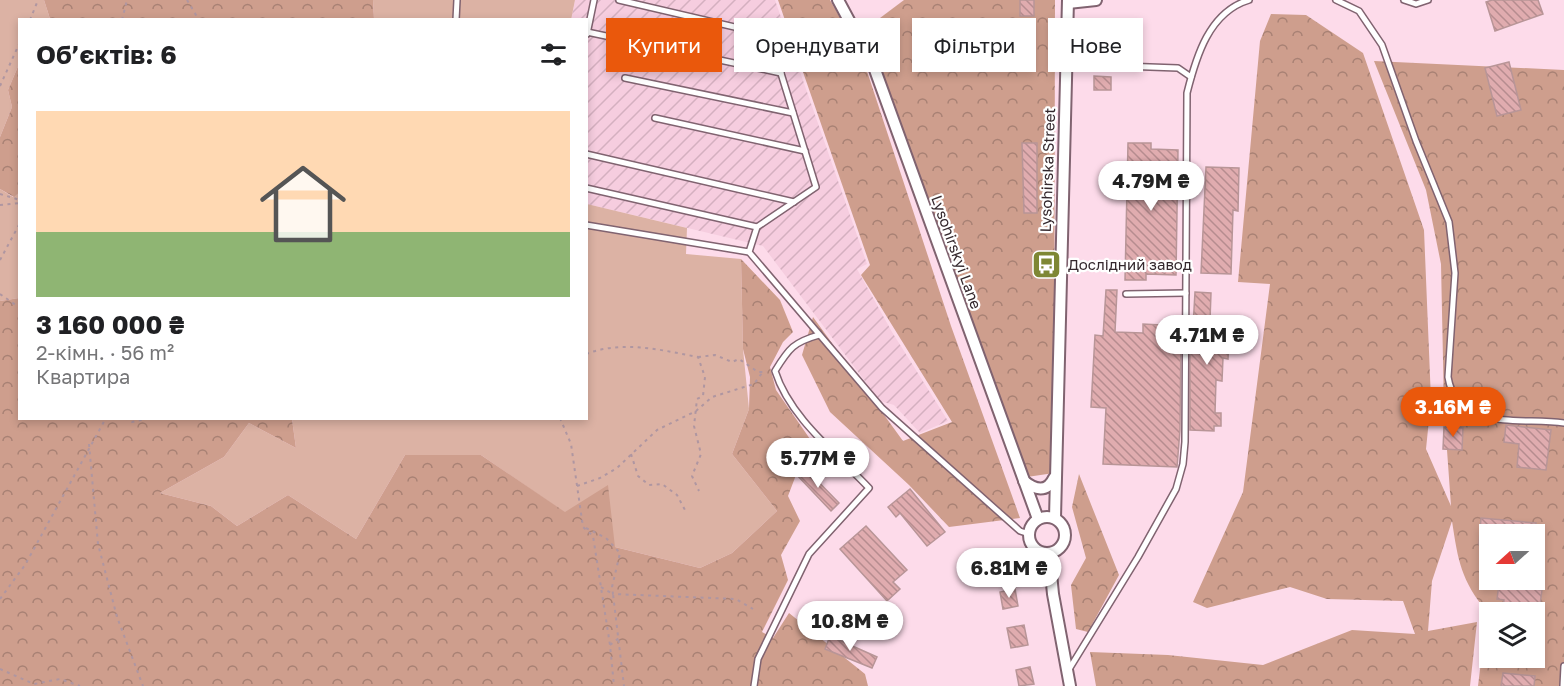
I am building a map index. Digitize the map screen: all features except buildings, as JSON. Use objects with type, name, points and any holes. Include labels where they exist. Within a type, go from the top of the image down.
[{"type":"street","name":"Lysohirskyi Lane","points":[[838,0],[874,67],[1038,519]]},
{"type":"street","name":"Lysohirska Street","points":[[1067,18],[1068,2],[1096,0]]},
{"type":"street","name":"Lysohirska Street","points":[[1055,518],[1054,478],[1066,72]]},
{"type":"street","points":[[1024,481],[1033,488],[1042,489],[1051,485],[1054,478]]},
{"type":"street","points":[[1046,516],[1055,518],[1065,532],[1065,540],[1056,552],[1049,553],[1036,549],[1029,534],[1038,519],[1046,516]]},
{"type":"street","points":[[1049,553],[1053,594],[1070,686]]},
{"type":"lane","points":[[456,18],[457,0]]},
{"type":"lane","points":[[588,28],[594,0]]},
{"type":"lane","points":[[619,0],[734,28]]},
{"type":"lane","points":[[1067,672],[1138,557],[1181,477],[1185,442],[1187,93],[1197,52],[1211,29],[1233,6],[1249,0]]},
{"type":"lane","points":[[1336,0],[1359,11],[1382,45],[1416,141],[1449,222],[1455,273],[1448,377],[1451,394],[1460,406],[1485,418],[1564,423]]},
{"type":"lane","points":[[1404,0],[1416,4],[1428,0]]},
{"type":"lane","points":[[588,33],[781,73],[816,187],[757,227],[749,252]]},
{"type":"lane","points":[[1143,67],[1178,68],[1191,76]]},
{"type":"lane","points":[[625,78],[793,113]]},
{"type":"lane","points":[[655,118],[805,151]]},
{"type":"lane","points":[[588,154],[794,202]]},
{"type":"lane","points":[[588,188],[757,227]]},
{"type":"lane","points":[[588,225],[749,252],[882,408],[1020,531],[1029,534]]},
{"type":"lane","points":[[1126,294],[1186,293]]},
{"type":"lane","points":[[754,686],[758,659],[809,554],[869,488],[796,412],[781,389],[775,371],[786,352],[798,341],[819,335]]},
{"type":"lane","points":[[1563,686],[1564,666]]},
{"type":"path","points":[[31,18],[38,0]]},
{"type":"path","points":[[122,18],[127,0]]},
{"type":"path","points":[[187,0],[198,18]]},
{"type":"path","points":[[0,86],[18,46]]},
{"type":"path","points":[[0,194],[18,201]]},
{"type":"path","points":[[0,205],[18,202]]},
{"type":"path","points":[[1,259],[18,227]]},
{"type":"path","points":[[0,294],[18,307]]},
{"type":"path","points":[[588,353],[607,346],[654,348],[699,357],[715,355],[732,362],[739,359],[762,373],[775,371]]},
{"type":"path","points":[[699,357],[705,377],[704,396],[697,399],[694,426],[701,454],[692,476],[699,491]]},
{"type":"path","points":[[577,486],[600,478],[657,430],[696,411],[712,396],[754,384],[762,373]]},
{"type":"path","points":[[0,599],[25,565],[89,444],[105,420]]},
{"type":"path","points":[[561,420],[571,444],[583,527],[593,536],[614,686]]},
{"type":"path","points":[[89,444],[98,544],[117,617],[143,686]]},
{"type":"path","points":[[631,454],[638,476],[649,485],[662,484],[677,495],[685,510]]},
{"type":"path","points":[[583,527],[606,538],[620,554],[612,587],[624,686]]},
{"type":"path","points":[[601,587],[613,594],[736,599],[753,609]]},
{"type":"path","points":[[610,645],[619,638]]},
{"type":"path","points":[[0,669],[34,684],[60,679],[80,686]]},
{"type":"shaded area","points":[[0,0],[44,0],[50,18],[18,18],[18,66],[8,90],[12,107],[0,137]]},
{"type":"shaded area","points":[[373,0],[575,0],[571,18],[374,18]]},
{"type":"shaded area","points":[[575,0],[775,0],[781,18],[734,18],[734,72],[800,72],[867,264],[857,269],[892,332],[948,421],[920,433],[894,405],[880,401],[763,246],[588,204],[588,18],[571,18]]},
{"type":"shaded area","points":[[0,189],[13,197],[18,193],[18,298],[0,301]]},
{"type":"shaded area","points":[[588,204],[687,228],[686,254],[741,259],[743,349],[749,409],[732,454],[777,511],[732,553],[700,568],[615,547],[481,455],[405,455],[356,539],[288,495],[237,526],[211,506],[160,493],[224,457],[249,423],[296,448],[292,420],[588,420]]},
{"type":"green space","points":[[44,0],[373,0],[374,18],[50,18]]},
{"type":"green space","points":[[778,0],[830,0],[840,18],[784,18]]},
{"type":"green space","points":[[904,0],[1055,0],[1055,18],[1048,18],[1048,72],[1055,72],[1054,473],[1027,477],[879,72],[900,72],[900,18],[880,18]]},
{"type":"green space","points":[[1271,14],[1306,15],[1363,53],[1424,230],[1431,400],[1426,449],[1451,506],[1444,408],[1441,264],[1426,190],[1374,61],[1564,70],[1564,686],[1478,686],[1480,668],[1545,668],[1545,602],[1479,602],[1462,570],[1452,521],[1432,581],[1428,631],[1477,622],[1470,686],[1096,686],[1090,652],[1168,655],[1263,665],[1352,630],[1415,634],[1403,601],[1327,599],[1290,587],[1207,608],[1193,602],[1243,492],[1270,284],[1238,282],[1260,41]]},
{"type":"green space","points":[[18,66],[18,194],[14,197],[0,189],[0,137],[12,107],[8,90]]},
{"type":"green space","points":[[803,72],[867,72],[951,326],[1020,518],[949,527],[909,485],[830,412],[802,355],[813,317],[903,441],[952,422],[861,275],[870,265]]},
{"type":"green space","points":[[741,259],[780,300],[793,332],[783,342],[770,367],[776,390],[810,439],[779,450],[796,475],[788,496],[800,521],[781,555],[788,580],[762,632],[773,638],[789,613],[865,674],[868,686],[0,686],[0,301],[18,298],[18,420],[292,420],[296,448],[249,423],[224,457],[160,493],[211,506],[237,526],[288,495],[356,539],[405,455],[481,455],[565,512],[608,485],[615,547],[700,568],[732,553],[777,511],[732,454],[749,409],[750,377],[743,349]]},
{"type":"green space","points":[[1079,474],[1119,575],[1088,632],[1076,629],[1071,585],[1086,558],[1072,507]]},
{"type":"place","name":"Дослідний завод","points":[[1047,264]]}]
